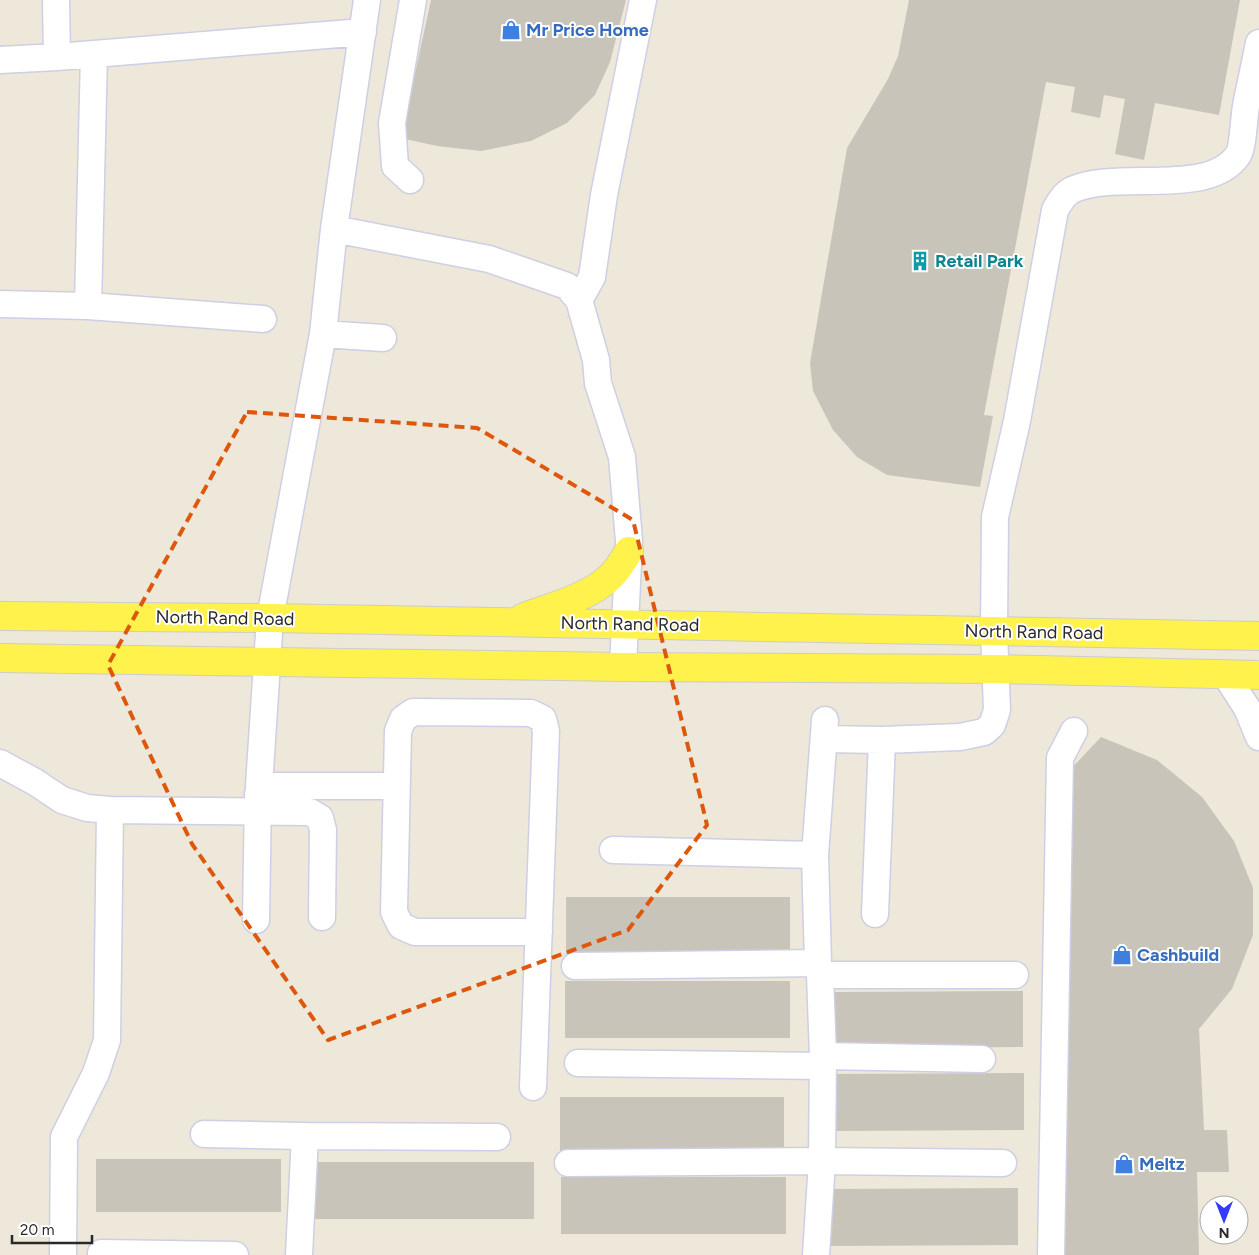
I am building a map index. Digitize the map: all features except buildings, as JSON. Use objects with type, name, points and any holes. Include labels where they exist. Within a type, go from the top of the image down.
[{"type":"main road","points":[[511,622],[588,593],[600,586],[611,577],[629,551]]},
{"type":"main road","name":"North Rand Road","points":[[0,616],[270,618],[1259,636]]},
{"type":"main road","points":[[0,658],[266,660],[624,667],[996,669],[1259,675]]},
{"type":"street","points":[[56,0],[57,57]]},
{"type":"street","points":[[256,920],[258,786],[270,618],[322,334],[334,228],[367,0]]},
{"type":"street","points":[[410,180],[395,166],[392,122],[413,0]]},
{"type":"street","points":[[580,300],[592,277],[604,195],[642,0]]},
{"type":"street","points":[[0,60],[363,32]]},
{"type":"street","points":[[816,1255],[822,1161],[823,1061],[815,855],[824,729],[882,740],[960,737],[984,732],[992,725],[997,710],[994,631],[995,517],[1017,421],[1055,210],[1062,198],[1070,191],[1094,184],[1193,178],[1212,175],[1229,166],[1240,153],[1246,107],[1259,43]]},
{"type":"street","points":[[88,306],[94,54]]},
{"type":"street","points":[[334,228],[489,259],[567,286],[580,300],[596,360],[598,383],[622,457],[629,551],[624,667]]},
{"type":"street","points":[[0,304],[88,306],[263,319]]},
{"type":"street","points":[[322,334],[383,338]]},
{"type":"street","points":[[1225,674],[1247,708],[1259,737]]},
{"type":"street","points":[[534,1087],[546,731],[543,719],[531,713],[413,712],[403,719],[398,731],[394,912],[401,926],[415,932],[539,932]]},
{"type":"street","points":[[1051,1255],[1060,758],[1074,731]]},
{"type":"street","points":[[875,914],[882,740]]},
{"type":"street","points":[[0,763],[35,782],[62,800],[87,808],[110,810],[310,812],[320,818],[323,830],[322,917]]},
{"type":"street","points":[[258,786],[396,786]]},
{"type":"street","points":[[63,1255],[64,1137],[96,1073],[107,1040],[110,810]]},
{"type":"street","points":[[613,850],[815,855]]},
{"type":"street","points":[[576,966],[819,969],[1015,975]]},
{"type":"street","points":[[578,1063],[982,1059]]},
{"type":"street","points":[[204,1134],[497,1137]]},
{"type":"street","points":[[299,1255],[305,1136]]},
{"type":"street","points":[[568,1163],[822,1161],[1003,1163]]},
{"type":"street","points":[[101,1254],[235,1255]]},
{"type":"highlighted area","points":[[247,412],[477,428],[633,520],[707,825],[628,930],[328,1040],[192,844],[108,665]]},
{"type":"place","name":"Mr Price Home","points":[[511,30]]},
{"type":"place","name":"Retail Park","points":[[920,261]]},
{"type":"place","name":"Cashbuild","points":[[1122,955]]},
{"type":"place","name":"Meltz","points":[[1124,1164]]}]
